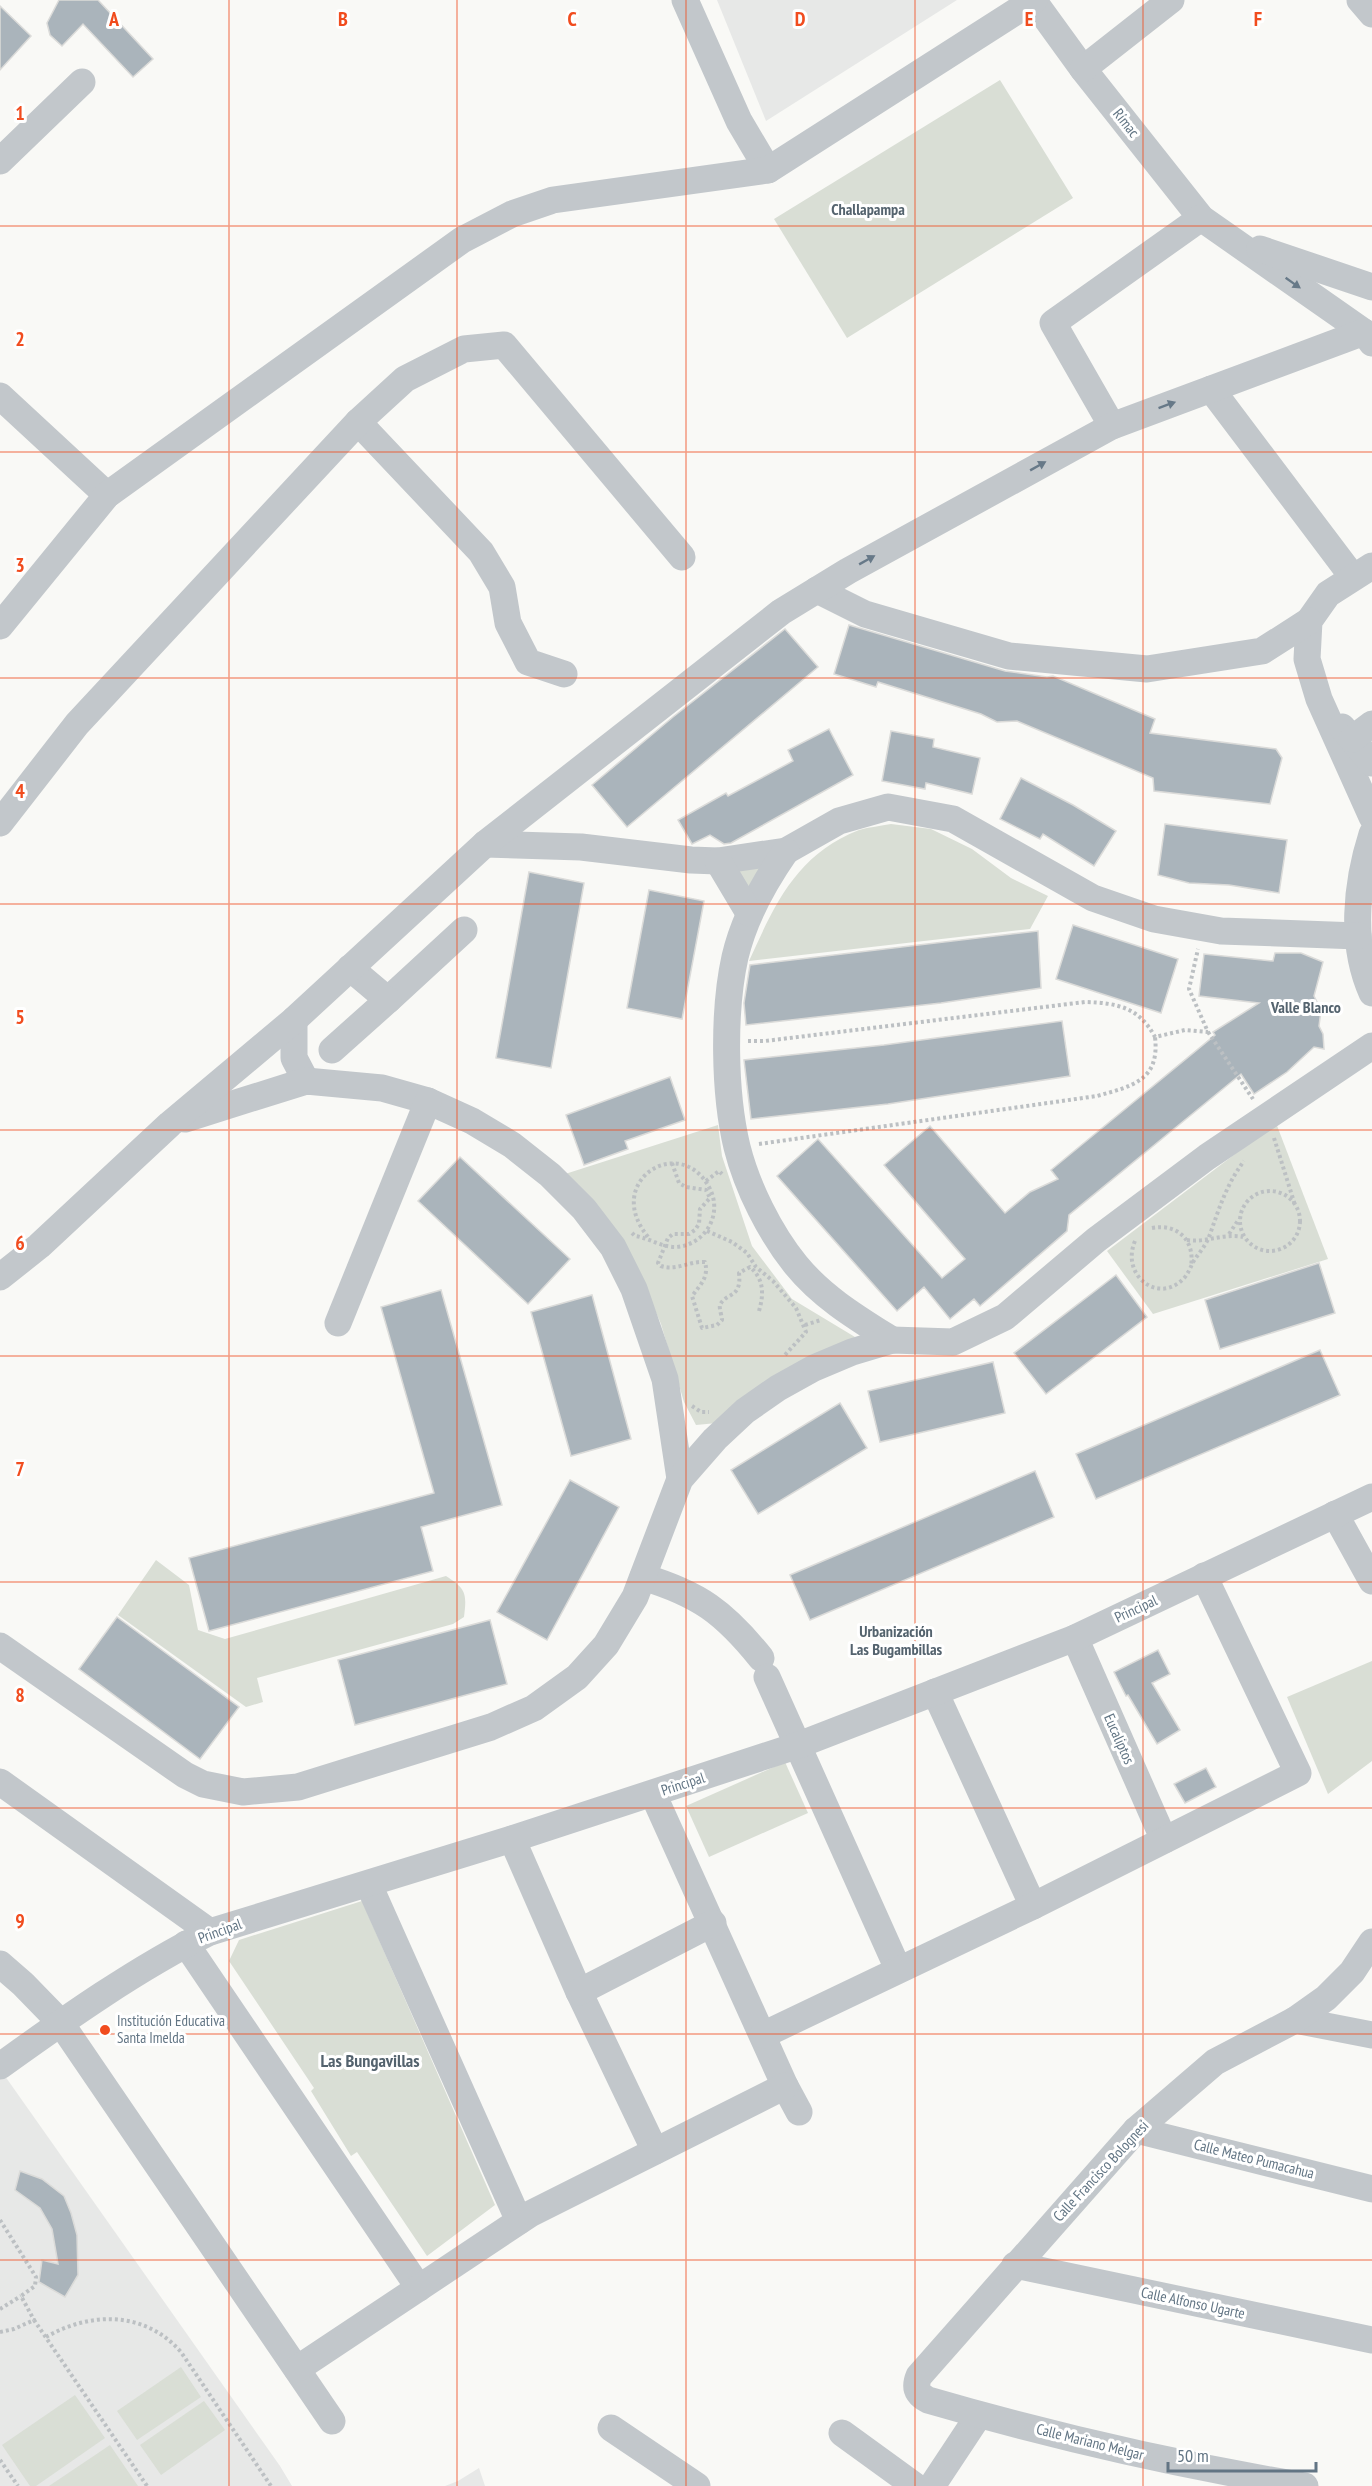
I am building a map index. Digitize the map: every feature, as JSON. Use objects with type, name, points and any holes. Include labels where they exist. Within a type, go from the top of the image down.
[{"type":"street","points":[[685,0],[739,121],[768,170]]},
{"type":"street","points":[[0,626],[107,495],[462,240],[512,214],[553,200],[768,170],[1033,0]]},
{"type":"street","name":"Rímac","points":[[1033,0],[1083,69],[1201,218],[1368,338]]},
{"type":"street","points":[[1083,69],[1171,0]]},
{"type":"street","points":[[0,161],[82,82]]},
{"type":"street","points":[[1112,426],[1053,322],[1201,218]]},
{"type":"street","name":"Rímac","points":[[1228,238],[1372,287]]},
{"type":"street","points":[[0,1276],[39,1246],[170,1124],[294,1020],[485,844],[781,612],[1112,426],[1211,389],[1368,338]]},
{"type":"street","points":[[0,823],[77,724],[358,422],[405,379],[464,349],[504,345],[682,557]]},
{"type":"street","points":[[817,590],[865,614],[1009,656],[1148,669],[1262,651],[1309,621],[1328,594],[1362,571],[1211,389]]},
{"type":"street","points":[[4,407],[107,495]]},
{"type":"street","points":[[358,422],[481,552],[502,587],[508,623],[528,662],[564,674]]},
{"type":"street","points":[[1309,621],[1307,659],[1319,699],[1372,817]]},
{"type":"street","points":[[1319,699],[1362,731],[1372,763]]},
{"type":"street","points":[[485,844],[580,847],[718,861],[786,851],[839,820],[888,807],[953,819],[1093,897],[1154,919],[1221,931],[1358,936]]},
{"type":"street","points":[[1372,834],[1366,853],[1358,898],[1358,936],[1372,993]]},
{"type":"street","points":[[786,851],[763,887],[750,914],[736,955],[730,986],[729,1092],[737,1147],[759,1207],[796,1264],[837,1305],[892,1340]]},
{"type":"street","points":[[718,861],[750,914]]},
{"type":"street","points":[[332,1050],[464,930]]},
{"type":"street","points":[[350,968],[388,1000]]},
{"type":"street","points":[[294,1020],[294,1058],[306,1081]]},
{"type":"street","points":[[0,1646],[184,1775],[224,1790],[274,1791],[298,1787],[491,1727],[534,1708],[577,1677],[606,1645],[622,1622],[643,1577],[681,1479],[715,1439],[745,1412],[814,1368],[852,1352],[892,1340],[953,1342],[1005,1317],[1096,1240],[1207,1157],[1372,1046]]},
{"type":"street","points":[[170,1124],[306,1081],[382,1088],[428,1101],[471,1121],[512,1145],[550,1175],[584,1209],[613,1247],[634,1290],[665,1379],[681,1479]]},
{"type":"street","points":[[338,1323],[428,1101]]},
{"type":"street","points":[[674,1426],[715,1439]]},
{"type":"street","name":"Principal","points":[[0,2067],[60,2022],[186,1944],[210,1932],[369,1885],[796,1746],[1075,1638],[1372,1497]]},
{"type":"street","points":[[1335,1514],[1372,1581]]},
{"type":"street","points":[[763,2035],[1033,1906],[1298,1773],[1204,1576]]},
{"type":"street","points":[[643,1577],[678,1588],[710,1605],[738,1629],[764,1667],[796,1746],[898,1969]]},
{"type":"street","name":"Eucaliptos","points":[[1075,1638],[1164,1840]]},
{"type":"street","points":[[935,1692],[1033,1906]]},
{"type":"street","points":[[0,1782],[210,1932]]},
{"type":"street","points":[[653,1794],[785,2086],[799,2112]]},
{"type":"street","points":[[512,1839],[579,1992],[654,2151]]},
{"type":"street","points":[[369,1885],[519,2221]]},
{"type":"street","points":[[579,1992],[712,1923]]},
{"type":"street","name":"Calle Francisco Bolognesi","points":[[916,2390],[918,2376],[1136,2130],[1215,2062],[1295,2020],[1326,1998],[1346,1978],[1372,1942]]},
{"type":"street","points":[[186,1944],[419,2288]]},
{"type":"street","points":[[0,1964],[60,2022],[332,2421]]},
{"type":"street","points":[[1295,2020],[1372,2035]]},
{"type":"street","points":[[297,2369],[519,2221],[785,2086]]},
{"type":"street","name":"Calle Mateo Pumacahua","points":[[1136,2130],[1372,2189]]},
{"type":"street","name":"Calle Alfonso Ugarte","points":[[1015,2265],[1372,2340]]},
{"type":"street","name":"Calle Mariano Melgar","points":[[916,2390],[928,2400],[1203,2478],[1305,2486]]},
{"type":"street","points":[[932,2486],[979,2415]]},
{"type":"street","points":[[611,2428],[697,2486]]},
{"type":"street","points":[[842,2433],[915,2486]]},
{"type":"path","points":[[1203,928],[1189,989],[1208,1032],[1260,1109]]},
{"type":"path","points":[[728,1041],[765,1041],[1085,1002],[1110,1003],[1130,1010],[1147,1022],[1155,1036],[1157,1052],[1153,1066],[1141,1081],[1128,1088],[1097,1096],[737,1147]]},
{"type":"path","points":[[1155,1036],[1185,1030],[1208,1032]]},
{"type":"path","points":[[1187,1240],[1198,1242],[1229,1234],[1244,1237],[1259,1250],[1279,1251],[1288,1246],[1299,1231],[1300,1222],[1272,1134],[1265,1140]]},
{"type":"path","points":[[1191,1266],[1191,1248],[1187,1240],[1172,1227],[1151,1228],[1135,1240],[1131,1249],[1131,1260],[1138,1277],[1154,1287],[1172,1286],[1181,1281],[1187,1275],[1209,1238],[1212,1223],[1227,1188],[1252,1153]]},
{"type":"path","points":[[672,1163],[679,1183],[686,1187],[706,1190],[710,1198],[700,1209],[699,1224],[695,1230],[689,1234],[673,1234],[664,1246],[658,1263],[661,1266],[675,1268],[705,1262],[708,1271],[706,1278],[692,1296],[702,1328],[717,1325],[722,1320],[719,1306],[737,1289],[740,1282],[738,1273],[750,1267],[763,1288],[763,1299],[759,1311]]},
{"type":"path","points":[[672,1163],[687,1165],[706,1181],[713,1194],[715,1207],[713,1220],[707,1231],[698,1240],[686,1245],[664,1246],[650,1239],[640,1227],[634,1214],[633,1200],[637,1186],[646,1174],[658,1166],[672,1163]]},
{"type":"path","points":[[706,1181],[719,1171],[725,1183]]},
{"type":"path","points":[[1229,1234],[1247,1201],[1264,1191],[1282,1194],[1295,1205]]},
{"type":"path","points":[[1239,1218],[1244,1237]]},
{"type":"path","points":[[707,1231],[732,1242],[747,1253],[756,1267],[773,1281],[796,1308],[806,1332],[777,1361]]},
{"type":"path","points":[[1126,1241],[1133,1236]]},
{"type":"path","points":[[815,1317],[828,1325]]},
{"type":"path","points":[[805,1325],[820,1320]]},
{"type":"path","points":[[689,1398],[692,1406],[701,1412],[716,1411]]},
{"type":"path","points":[[0,2220],[37,2280],[35,2286],[0,2309]]},
{"type":"path","points":[[21,2296],[34,2320],[147,2486]]},
{"type":"path","points":[[46,2337],[70,2325],[101,2318],[115,2318],[166,2338],[180,2352],[271,2486]]},
{"type":"path","points":[[0,2332],[14,2330],[34,2320]]},
{"type":"path","points":[[0,2460],[18,2486]]},
{"type":"shaded area","points":[[717,0],[957,0],[766,121]]},
{"type":"shaded area","points":[[1000,80],[1073,198],[847,338],[774,219]]},
{"type":"shaded area","points":[[891,824],[931,829],[972,849],[1011,878],[1048,896],[1030,929],[749,961],[768,920],[790,883],[803,867],[837,840],[859,830]]},
{"type":"shaded area","points":[[764,866],[750,890],[738,870]]},
{"type":"shaded area","points":[[1276,1123],[1328,1259],[1153,1314],[1107,1251]]},
{"type":"shaded area","points":[[718,1125],[722,1156],[752,1246],[792,1299],[855,1337],[717,1423],[696,1425],[684,1402],[661,1324],[637,1269],[562,1175]]},
{"type":"shaded area","points":[[156,1560],[189,1585],[198,1630],[225,1639],[446,1576],[464,1592],[464,1617],[453,1624],[257,1678],[263,1702],[246,1707],[118,1615]]},
{"type":"shaded area","points":[[1372,1661],[1372,1761],[1328,1794],[1287,1697]]},
{"type":"shaded area","points":[[785,1762],[808,1813],[709,1857],[686,1806]]},
{"type":"shaded area","points":[[362,1901],[495,2205],[427,2256],[357,2152],[351,2156],[311,2091],[314,2088],[229,1961],[239,1940]]},
{"type":"shaded area","points":[[0,2069],[280,2466],[292,2486],[0,2486]]},
{"type":"shaded area","points":[[181,2367],[201,2397],[137,2440],[117,2411]]},
{"type":"shaded area","points":[[75,2395],[105,2438],[36,2486],[30,2486],[2,2445]]},
{"type":"shaded area","points":[[204,2401],[225,2430],[161,2475],[140,2445]]},
{"type":"shaded area","points":[[110,2445],[138,2486],[49,2486]]},
{"type":"shaded area","points":[[479,2468],[485,2486],[445,2486],[458,2481]]},
{"type":"building","points":[[59,0],[98,0],[153,59],[133,77],[83,24],[62,46],[50,35],[47,23]]},
{"type":"building","points":[[0,6],[31,36],[0,70]]},
{"type":"building","points":[[849,625],[1005,671],[1053,676],[1155,719],[1150,733],[1276,749],[1282,758],[1270,804],[1154,791],[1153,778],[1017,721],[997,722],[981,714],[878,682],[876,687],[834,674]]},
{"type":"building","points":[[785,629],[818,667],[627,827],[592,785],[673,717]]},
{"type":"building","points":[[829,729],[853,775],[731,843],[724,844],[710,835],[692,844],[678,820],[726,793],[728,796],[793,761],[788,750]]},
{"type":"building","points":[[891,731],[934,739],[933,747],[980,758],[972,794],[926,783],[925,789],[882,781]]},
{"type":"building","points":[[1021,778],[1116,831],[1094,866],[1043,834],[1040,839],[1000,819]]},
{"type":"building","points":[[1165,824],[1287,840],[1279,893],[1229,885],[1189,883],[1158,875]]},
{"type":"building","points":[[529,872],[584,883],[551,1068],[496,1058]]},
{"type":"building","points":[[649,890],[704,901],[682,1019],[627,1008]]},
{"type":"building","points":[[1073,925],[1178,959],[1161,1013],[1056,979]]},
{"type":"building","points":[[1038,931],[1041,988],[941,1003],[746,1025],[744,1003],[750,965]]},
{"type":"building","points":[[1275,953],[1301,953],[1323,962],[1314,996],[1321,1010],[1319,1026],[1323,1034],[1324,1049],[1314,1047],[1287,1072],[1254,1094],[1241,1074],[1069,1215],[1067,1231],[980,1306],[974,1299],[950,1319],[924,1287],[897,1311],[777,1176],[818,1139],[942,1278],[965,1259],[884,1165],[930,1126],[1005,1213],[1030,1192],[1058,1179],[1051,1170],[1215,1035],[1213,1032],[1259,1003],[1199,996],[1204,954],[1273,961]]},
{"type":"building","points":[[1062,1021],[1070,1076],[888,1104],[751,1119],[744,1060],[884,1045]]},
{"type":"building","points":[[670,1077],[685,1120],[625,1141],[628,1149],[584,1165],[566,1115]]},
{"type":"building","points":[[460,1157],[570,1259],[528,1304],[418,1201]]},
{"type":"building","points":[[1319,1263],[1335,1313],[1220,1349],[1205,1300]]},
{"type":"building","points":[[1116,1275],[1147,1317],[1046,1394],[1014,1353]]},
{"type":"building","points":[[441,1290],[502,1505],[421,1527],[433,1571],[209,1631],[189,1558],[434,1493],[381,1307]]},
{"type":"building","points":[[592,1295],[631,1439],[571,1456],[531,1312]]},
{"type":"building","points":[[1320,1350],[1340,1395],[1096,1499],[1076,1454]]},
{"type":"building","points":[[993,1362],[1005,1413],[880,1442],[868,1391]]},
{"type":"building","points":[[840,1403],[867,1448],[758,1514],[731,1470]]},
{"type":"building","points":[[1035,1471],[1054,1517],[810,1620],[790,1575]]},
{"type":"building","points":[[570,1480],[619,1507],[547,1640],[497,1612]]},
{"type":"building","points":[[117,1617],[239,1707],[200,1759],[79,1669]]},
{"type":"building","points":[[490,1620],[507,1684],[355,1725],[338,1660]]},
{"type":"building","points":[[1158,1650],[1170,1674],[1152,1683],[1180,1730],[1157,1744],[1128,1695],[1126,1696],[1114,1672]]},
{"type":"building","points":[[1206,1768],[1216,1787],[1185,1803],[1174,1784]]},
{"type":"building","points":[[20,2171],[42,2179],[64,2196],[71,2213],[77,2235],[78,2275],[65,2297],[39,2282],[42,2260],[58,2264],[52,2229],[40,2208],[15,2190]]},
{"type":"place","name":"Institución Educativa Santa Imelda","points":[[105,2030]]},
{"type":"district","name":"Challapampa","points":[[868,209]]},
{"type":"district","name":"Valle Blanco","points":[[1306,1007]]},
{"type":"district","name":"Urbanización Las Bugambillas","points":[[896,1640]]},
{"type":"district","name":"Las Bungavillas","points":[[370,2061]]}]
